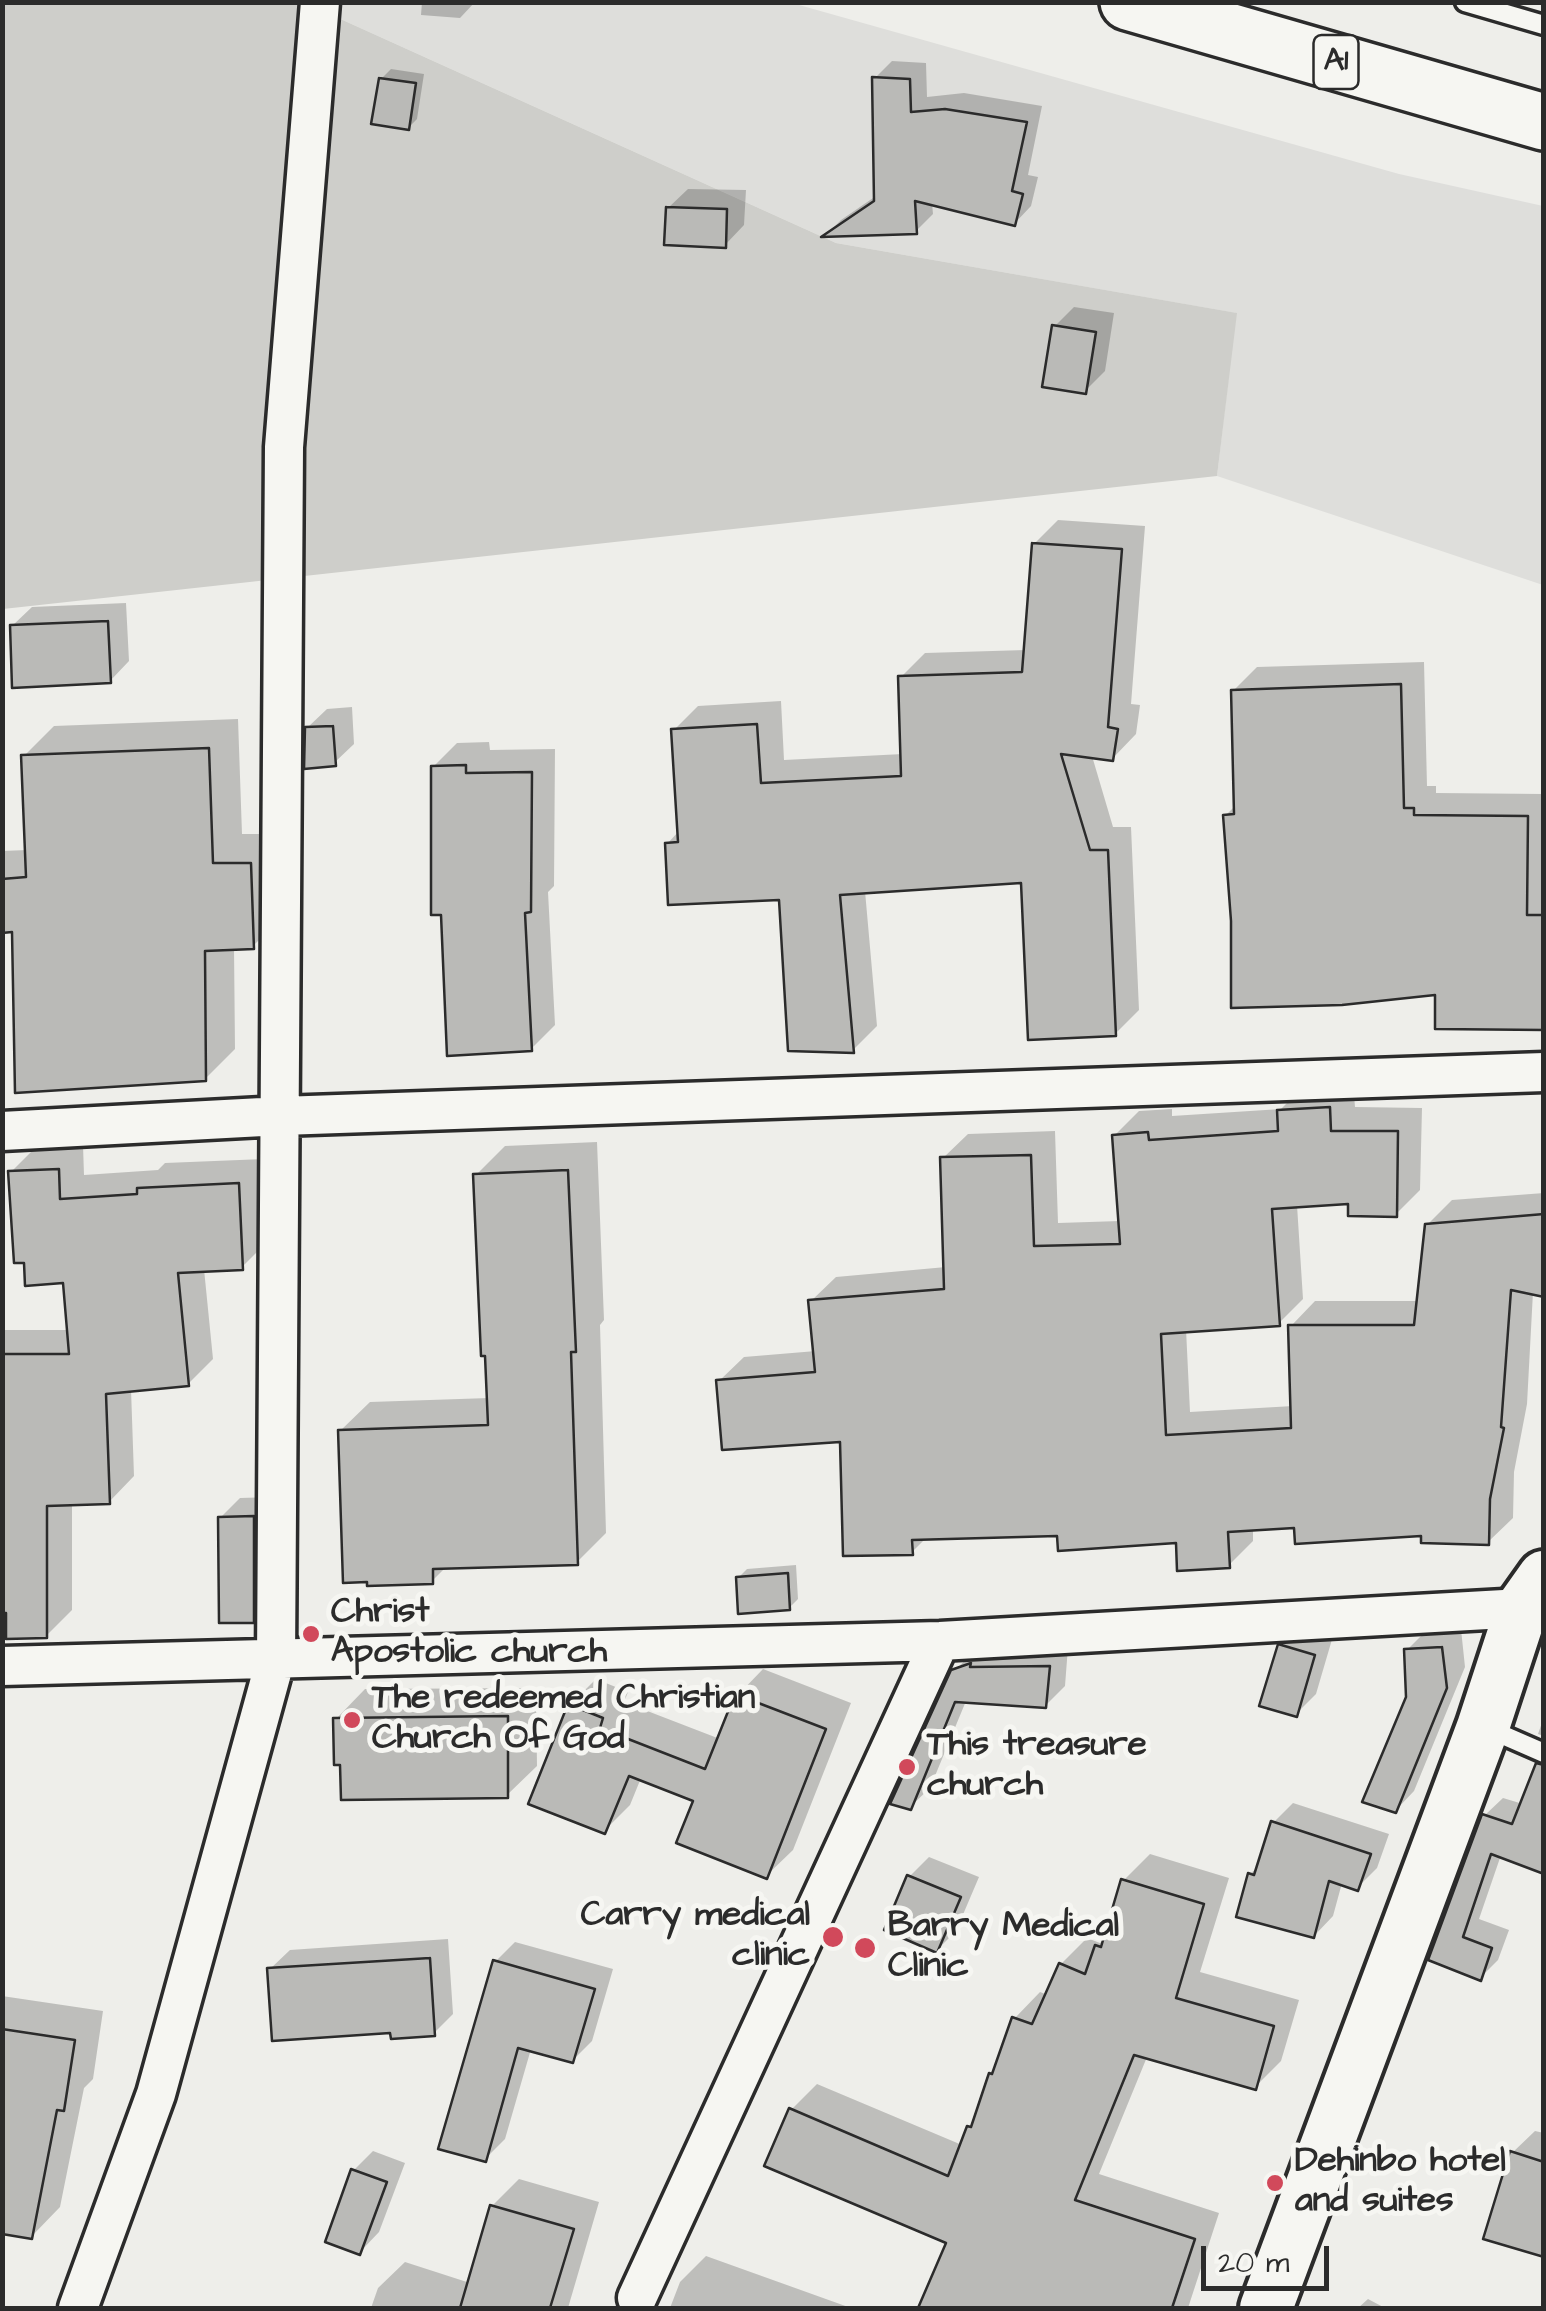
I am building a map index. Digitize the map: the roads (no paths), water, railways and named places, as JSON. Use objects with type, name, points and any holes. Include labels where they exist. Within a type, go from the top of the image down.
[{"type":"highway","name":"A1","points":[[1128,2],[1544,122]]},
{"type":"street","points":[[78,2308],[156,2094],[276,1658],[284,447],[320,2]]},
{"type":"street","points":[[2,1131],[280,1116],[1544,1072]]},
{"type":"street","points":[[2,1666],[940,1641],[1533,1593],[1266,2308]]},
{"type":"street","points":[[637,2298],[940,1641]]},
{"type":"lane","points":[[1465,2],[1544,25]]},
{"type":"lane","points":[[1482,1726],[1544,1753]]},
{"type":"place","name":"Christ Apostolic church","points":[[311,1634]]},
{"type":"place","name":"The redeemed Christian Church Of God","points":[[352,1720]]},
{"type":"place","name":"This treasure church","points":[[907,1767]]},
{"type":"place","name":"Carry medical clinic","points":[[833,1937]]},
{"type":"place","name":"Barry Medical Clinic","points":[[865,1948]]},
{"type":"place","name":"Dehinbo hotel and suites","points":[[1275,2183]]}]
